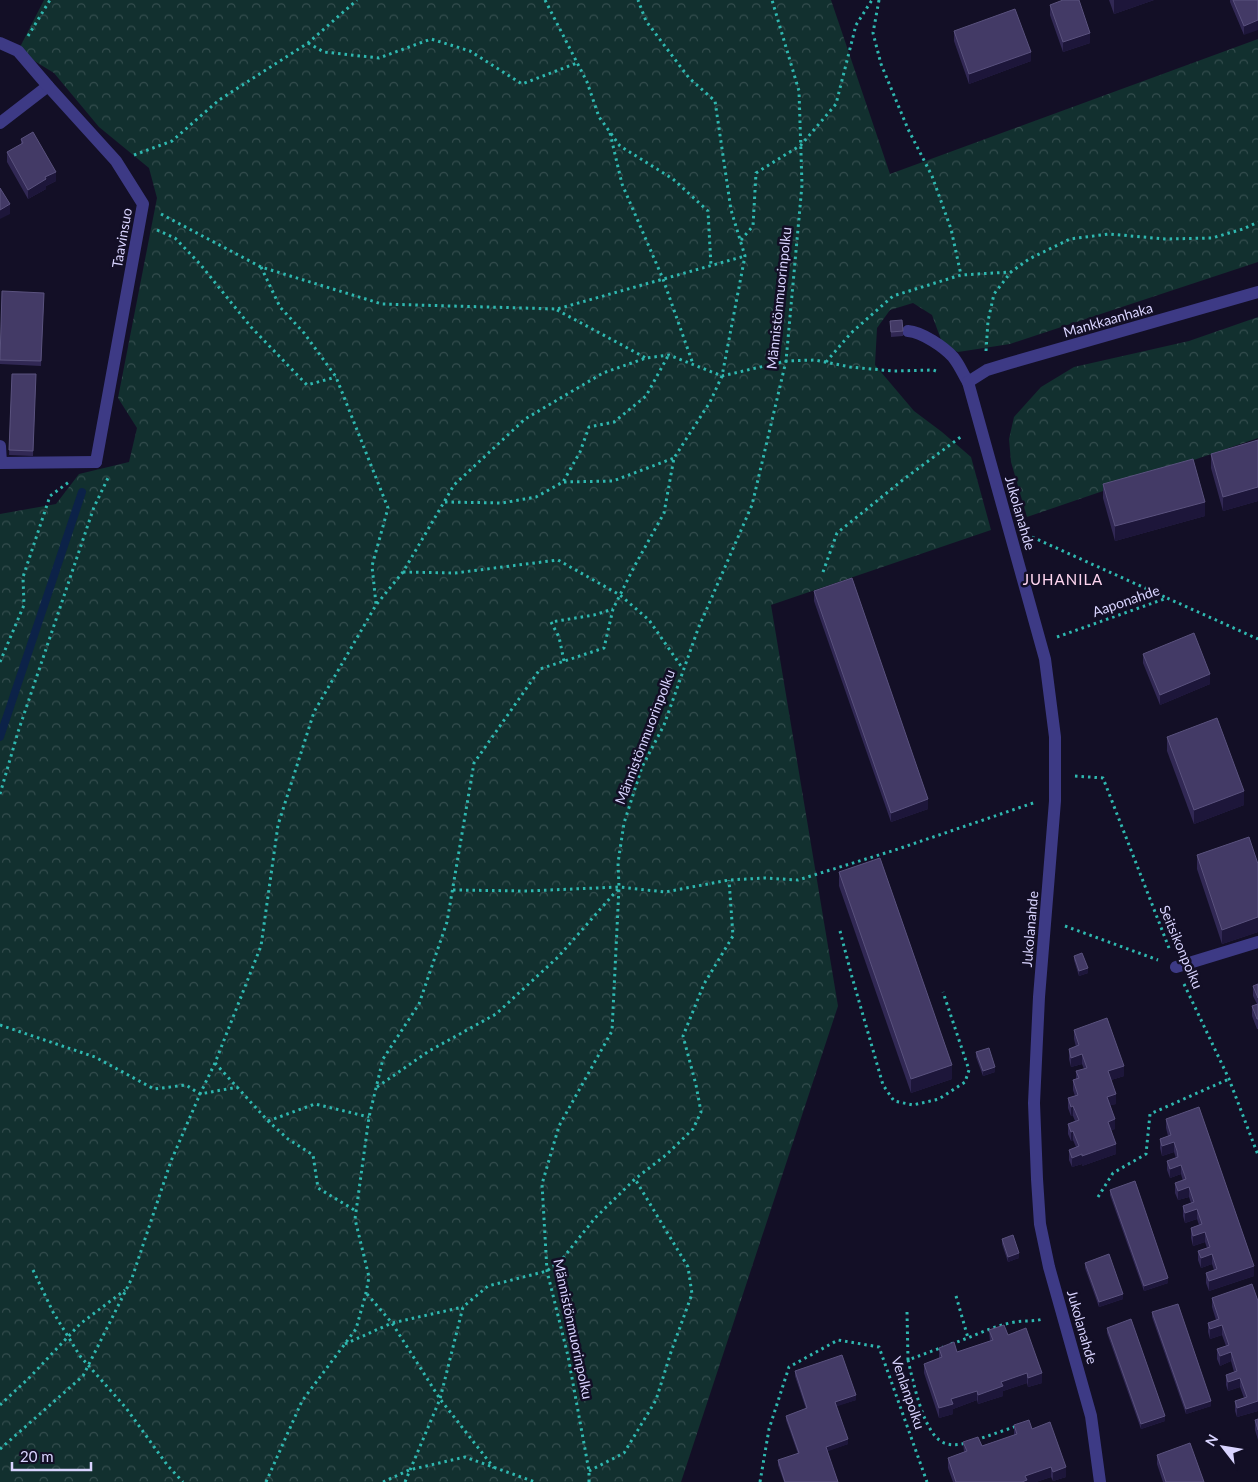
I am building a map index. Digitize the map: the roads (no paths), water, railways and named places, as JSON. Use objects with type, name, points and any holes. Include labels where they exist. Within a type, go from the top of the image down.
[{"type":"street","name":"Taavinsuo","points":[[0,43],[18,51],[116,161],[143,204],[96,462],[1,463],[0,446]]},
{"type":"street","points":[[0,123],[48,86]]},
{"type":"street","name":"Mankkaanhaka","points":[[968,382],[987,370],[1258,292]]},
{"type":"street","name":"Jukolanahde","points":[[908,331],[916,331],[930,339],[953,357],[968,382],[1045,659],[1055,737],[1055,800],[1039,997],[1034,1103],[1040,1224],[1049,1267],[1091,1416],[1100,1482]]},
{"type":"street","points":[[1176,967],[1258,942]]},
{"type":"waterway","points":[[0,737],[82,492]]},
{"type":"district","name":"JUHANILA","points":[[1063,580]]}]
